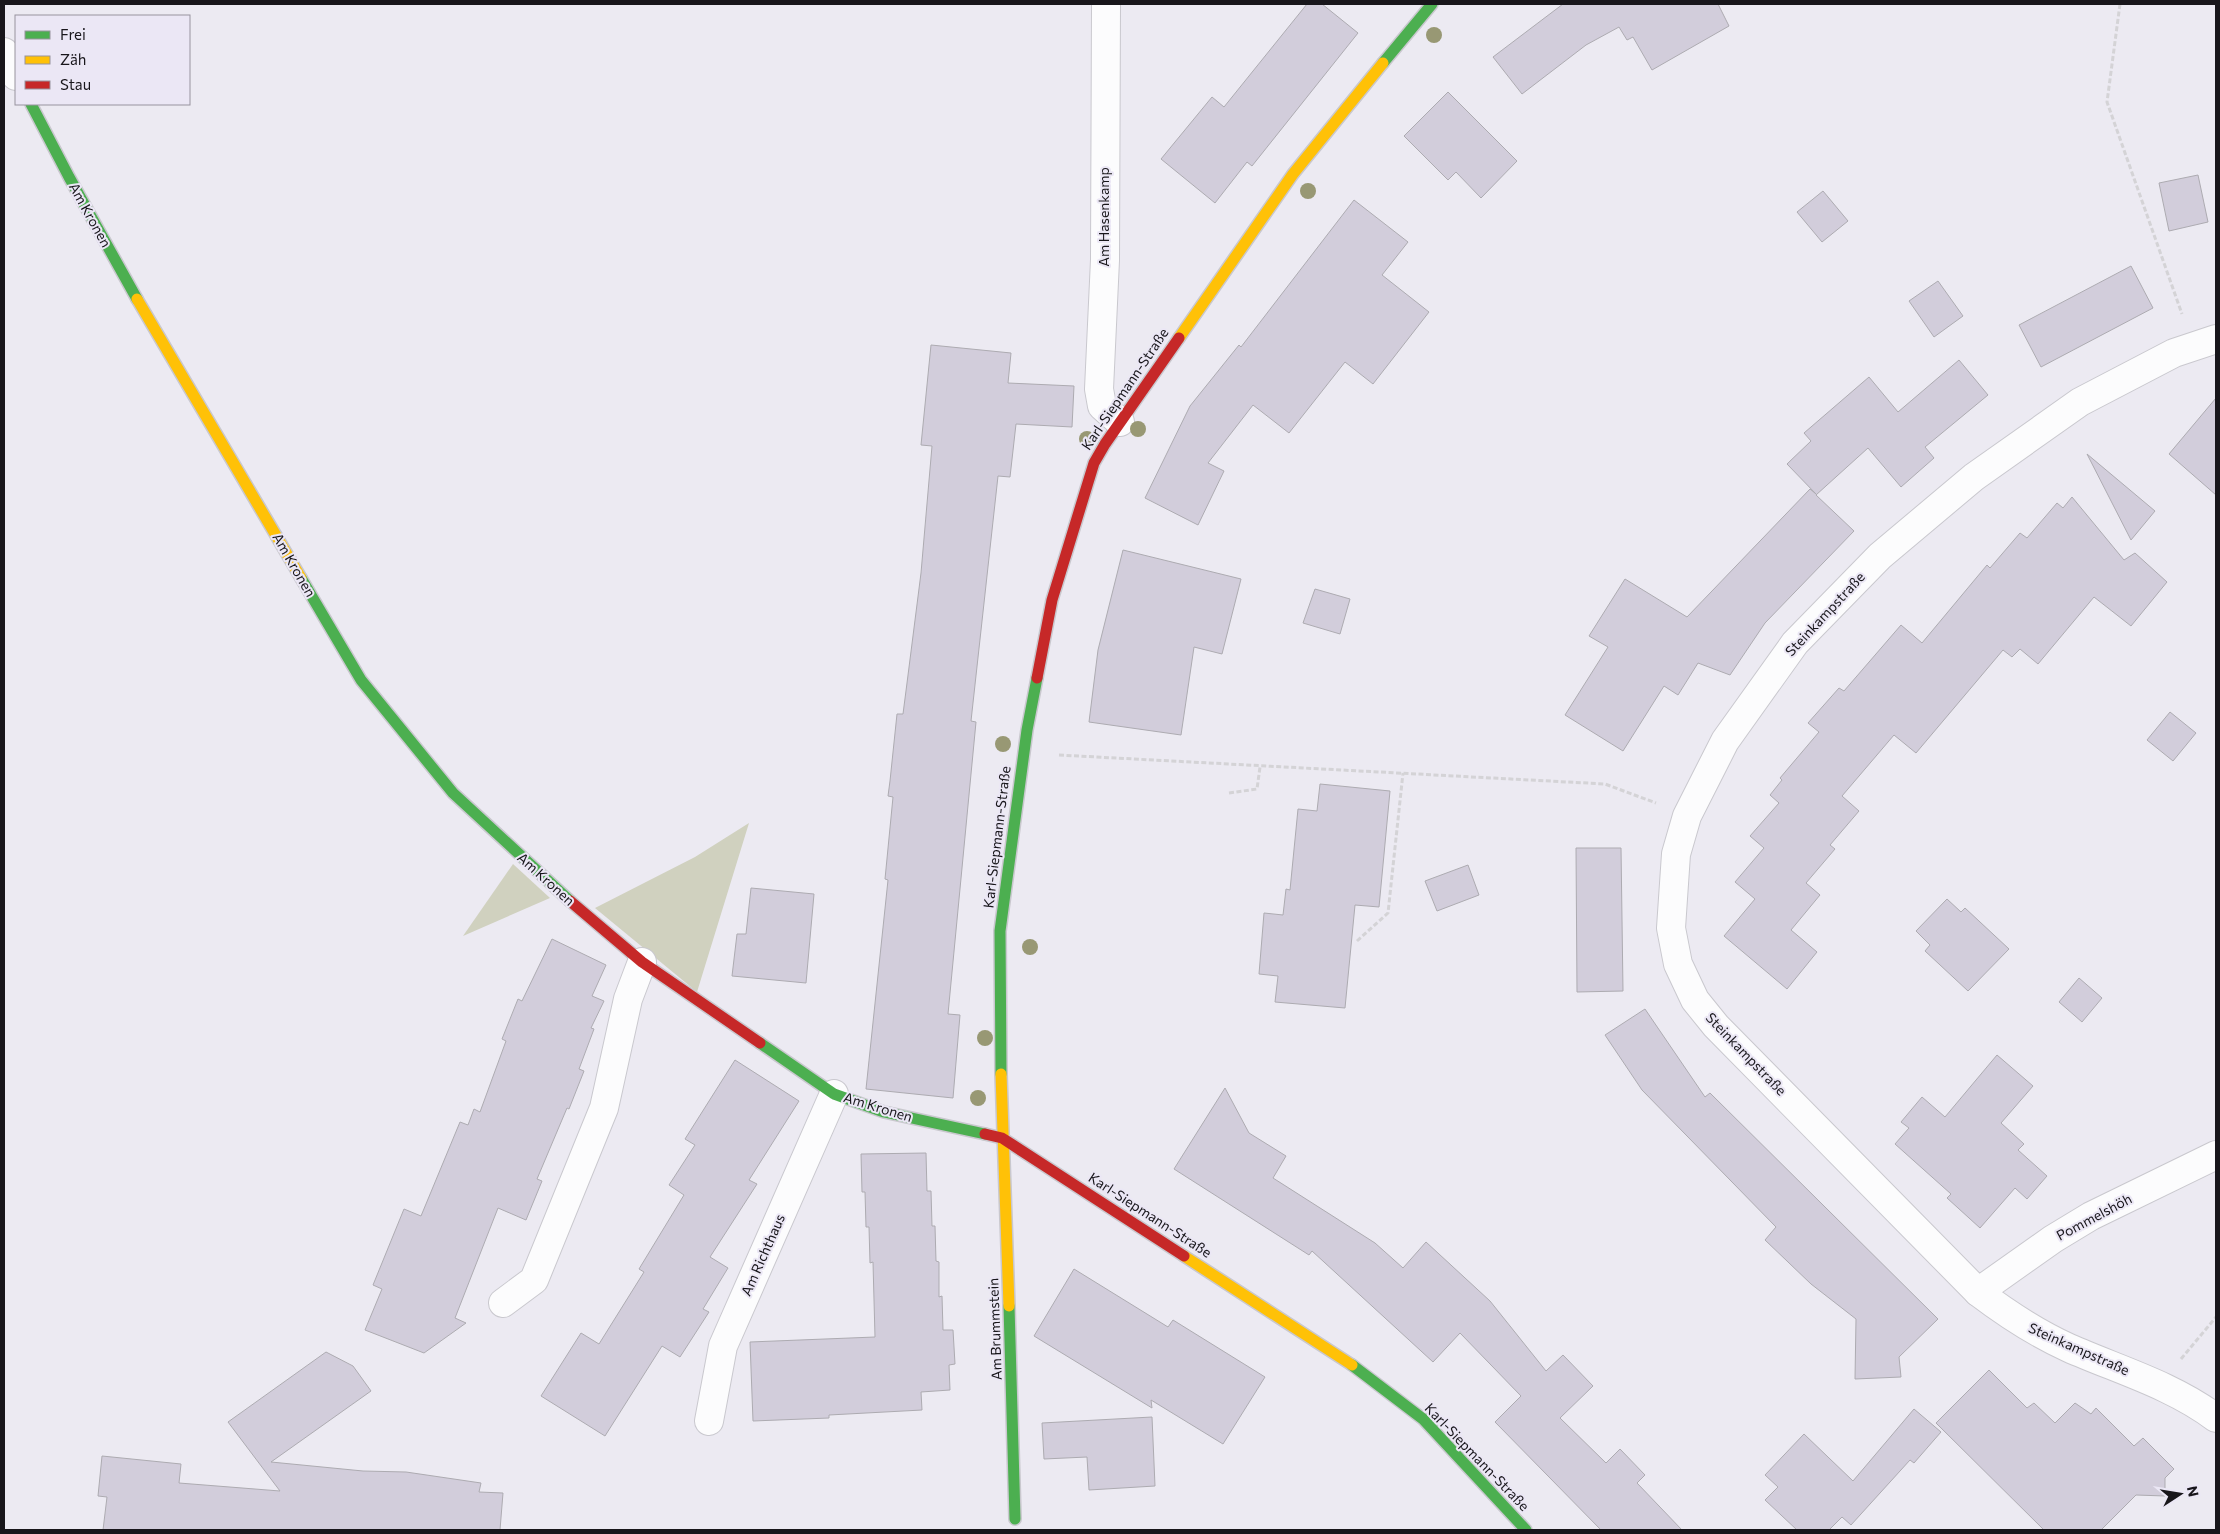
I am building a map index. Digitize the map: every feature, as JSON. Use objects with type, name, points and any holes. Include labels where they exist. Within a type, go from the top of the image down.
[{"type":"street","name":"Am Hasenkamp","points":[[1106,4],[1105,260],[1099,389],[1102,406],[1120,422]]},
{"type":"street","name":"Karl-Siepmann-Straße","points":[[1432,4],[1293,174],[1120,422],[1094,463],[1052,600],[1024,752],[1000,931],[1002,1138],[1343,1358],[1423,1419],[1526,1530]]},
{"type":"street","points":[[4,52],[15,74]]},
{"type":"street","name":"Am Kronen","points":[[31,105],[68,177],[135,295],[362,680],[453,793],[538,873],[642,962],[834,1094],[884,1112],[1002,1138]]},
{"type":"street","name":"Steinkampstraße","points":[[2205,343],[2174,353],[2080,402],[1974,477],[1880,556],[1795,643],[1725,741],[1687,816],[1676,854],[1671,928],[1678,964],[1695,1000],[1716,1026],[1978,1292],[2017,1321],[2068,1347],[2161,1385],[2216,1418]]},
{"type":"street","points":[[503,1303],[534,1280],[604,1108],[628,999],[642,962]]},
{"type":"street","name":"Am Richthaus","points":[[709,1421],[723,1346],[834,1094]]},
{"type":"street","name":"Am Brummstein","points":[[1002,1138],[1014,1439],[1015,1519]]},
{"type":"street","name":"Pommelshöh","points":[[1978,1292],[2053,1239],[2091,1216],[2216,1155]]},
{"type":"path","points":[[2120,4],[2107,102],[2205,343]]},
{"type":"path","points":[[1024,752],[1605,784],[1687,816]]},
{"type":"path","points":[[1229,793],[1257,789],[1260,766]]},
{"type":"path","points":[[1357,941],[1388,913],[1403,773]]},
{"type":"path","points":[[2194,1342],[2216,1317]]},
{"type":"green space","points":[[749,823],[697,992],[595,908],[695,857]]},
{"type":"green space","points":[[513,864],[550,898],[463,936]]},
{"type":"building","points":[[1307,4],[1322,4],[1358,33],[1252,166],[1247,162],[1215,203],[1161,159],[1212,97],[1224,107]]},
{"type":"building","points":[[1563,4],[1718,4],[1729,26],[1652,70],[1633,37],[1627,40],[1619,27],[1586,45],[1522,94],[1493,57]]},
{"type":"building","points":[[1448,92],[1517,161],[1481,198],[1456,172],[1448,180],[1404,136]]},
{"type":"building","points":[[2198,175],[2208,222],[2169,231],[2159,183]]},
{"type":"building","points":[[1823,191],[1848,221],[1822,242],[1797,212]]},
{"type":"building","points":[[1354,200],[1408,242],[1382,275],[1429,312],[1373,384],[1345,362],[1289,433],[1253,405],[1208,463],[1224,471],[1198,525],[1145,498],[1190,406],[1239,345],[1241,347]]},
{"type":"building","points":[[2131,266],[2153,308],[2041,367],[2019,325]]},
{"type":"building","points":[[1938,281],[1963,316],[1934,337],[1909,301]]},
{"type":"building","points":[[931,345],[1011,353],[1008,383],[1074,386],[1072,427],[1016,424],[1010,477],[998,476],[971,721],[976,722],[948,1014],[960,1015],[953,1098],[866,1089],[888,880],[885,879],[893,797],[888,796],[897,714],[903,714],[921,573],[932,446],[921,445]]},
{"type":"building","points":[[1959,360],[1988,395],[1925,447],[1934,458],[1901,487],[1868,448],[1816,495],[1854,531],[1765,623],[1730,675],[1698,663],[1678,695],[1664,686],[1623,751],[1565,715],[1608,647],[1589,636],[1625,579],[1687,617],[1810,489],[1816,494],[1787,464],[1811,441],[1804,433],[1869,377],[1898,412]]},
{"type":"building","points":[[2216,398],[2216,495],[2169,454]]},
{"type":"building","points":[[2087,454],[2155,511],[2131,540]]},
{"type":"building","points":[[2072,497],[2124,560],[2135,553],[2167,582],[2131,626],[2094,597],[2038,664],[2020,649],[2012,657],[2003,650],[1916,753],[1894,735],[1842,796],[1859,811],[1830,845],[1835,849],[1806,883],[1820,895],[1791,930],[1817,952],[1787,989],[1724,936],[1755,899],[1735,882],[1764,848],[1750,836],[1779,803],[1770,795],[1782,780],[1780,778],[1819,732],[1808,723],[1839,688],[1844,691],[1901,625],[1922,643],[1987,565],[1990,568],[2020,533],[2027,538],[2057,503],[2063,508]]},
{"type":"building","points":[[1123,550],[1241,579],[1222,654],[1194,647],[1181,735],[1089,722],[1098,650]]},
{"type":"building","points":[[1315,589],[1350,599],[1340,634],[1303,623]]},
{"type":"building","points":[[2170,712],[2196,733],[2173,761],[2147,740]]},
{"type":"building","points":[[1320,784],[1390,791],[1379,907],[1355,905],[1345,1008],[1275,1002],[1278,976],[1259,974],[1264,913],[1283,915],[1286,889],[1290,890],[1298,809],[1317,811]]},
{"type":"building","points":[[1576,848],[1621,848],[1623,991],[1577,992]]},
{"type":"building","points":[[1468,865],[1479,895],[1437,911],[1425,881]]},
{"type":"building","points":[[751,888],[814,894],[806,983],[732,976],[737,934],[746,934]]},
{"type":"building","points":[[1947,899],[1961,912],[1965,908],[2009,949],[1968,991],[1925,951],[1930,945],[1916,931]]},
{"type":"building","points":[[552,939],[606,965],[592,996],[604,1001],[591,1028],[594,1029],[579,1069],[584,1071],[537,1179],[542,1181],[526,1220],[498,1208],[455,1318],[466,1323],[424,1353],[365,1330],[382,1289],[373,1285],[404,1209],[421,1216],[460,1122],[468,1125],[474,1109],[480,1112],[506,1041],[502,1039],[518,999],[522,1001]]},
{"type":"building","points":[[2079,978],[2102,998],[2082,1022],[2059,1002]]},
{"type":"building","points":[[1645,1009],[1705,1097],[1710,1093],[1938,1319],[1899,1357],[1901,1377],[1855,1379],[1856,1319],[1811,1284],[1765,1240],[1776,1227],[1642,1090],[1605,1035]]},
{"type":"building","points":[[1997,1055],[2033,1086],[2001,1123],[2024,1144],[2018,1150],[2047,1176],[2027,1199],[2015,1188],[1980,1228],[1947,1198],[1951,1194],[1895,1144],[1909,1128],[1901,1122],[1922,1097],[1945,1117]]},
{"type":"building","points":[[735,1060],[799,1101],[749,1180],[757,1184],[710,1257],[728,1268],[703,1309],[709,1312],[680,1357],[662,1346],[605,1436],[541,1396],[581,1333],[599,1344],[644,1272],[639,1269],[684,1195],[669,1185],[695,1145],[685,1139]]},
{"type":"building","points":[[1225,1088],[1249,1133],[1286,1156],[1273,1178],[1375,1243],[1403,1268],[1426,1242],[1490,1301],[1546,1371],[1563,1355],[1593,1386],[1560,1418],[1606,1463],[1620,1449],[1645,1475],[1637,1483],[1682,1530],[1601,1530],[1495,1422],[1521,1396],[1460,1333],[1433,1362],[1312,1251],[1309,1255],[1174,1169]]},
{"type":"building","points":[[926,1153],[927,1191],[931,1191],[932,1226],[935,1226],[936,1261],[939,1262],[939,1297],[942,1296],[943,1330],[953,1330],[955,1364],[949,1365],[950,1390],[921,1392],[922,1410],[829,1415],[829,1418],[753,1421],[750,1342],[875,1337],[873,1262],[870,1263],[869,1227],[866,1227],[865,1192],[862,1192],[861,1154]]},
{"type":"building","points":[[1074,1269],[1168,1327],[1173,1320],[1265,1377],[1223,1444],[1151,1400],[1152,1408],[1034,1336]]},
{"type":"building","points":[[326,1352],[353,1366],[371,1391],[271,1462],[363,1471],[406,1472],[481,1483],[479,1492],[503,1493],[500,1530],[103,1530],[107,1497],[98,1496],[102,1456],[181,1464],[179,1483],[280,1491],[228,1422]]},
{"type":"building","points":[[1989,1370],[2027,1408],[2034,1403],[2055,1423],[2075,1403],[2091,1414],[2096,1408],[2134,1446],[2143,1438],[2174,1469],[2165,1478],[2165,1496],[2136,1495],[2101,1530],[2044,1530],[1936,1423]]},
{"type":"building","points":[[1914,1409],[1941,1432],[1914,1463],[1910,1460],[1851,1525],[1842,1517],[1829,1530],[1797,1530],[1765,1500],[1778,1487],[1765,1475],[1804,1434],[1853,1481]]},
{"type":"building","points":[[1152,1417],[1155,1486],[1089,1490],[1087,1457],[1044,1459],[1042,1423]]},
{"type":"traffic: fast","points":[[1383,63],[1432,4]]},
{"type":"traffic: fast","points":[[32,105],[137,299]]},
{"type":"traffic: fast","points":[[301,578],[361,680],[453,793],[570,901]]},
{"type":"traffic: fast","points":[[1001,1074],[1000,931],[1027,730],[1037,678]]},
{"type":"traffic: fast","points":[[760,1043],[834,1094],[884,1112],[985,1134]]},
{"type":"traffic: fast","points":[[1009,1306],[1015,1519]]},
{"type":"traffic: fast","points":[[1352,1365],[1423,1419],[1526,1530]]},
{"type":"traffic: slow","points":[[1179,338],[1293,174],[1383,63]]},
{"type":"traffic: slow","points":[[137,299],[301,578]]},
{"type":"traffic: slow","points":[[1001,1074],[1009,1306]]},
{"type":"traffic: slow","points":[[1184,1256],[1352,1365]]},
{"type":"traffic: jam","points":[[1037,678],[1052,600],[1094,463],[1105,444],[1179,338]]},
{"type":"traffic: jam","points":[[570,901],[642,962],[760,1043]]},
{"type":"traffic: jam","points":[[985,1134],[1002,1138],[1184,1256]]}]
